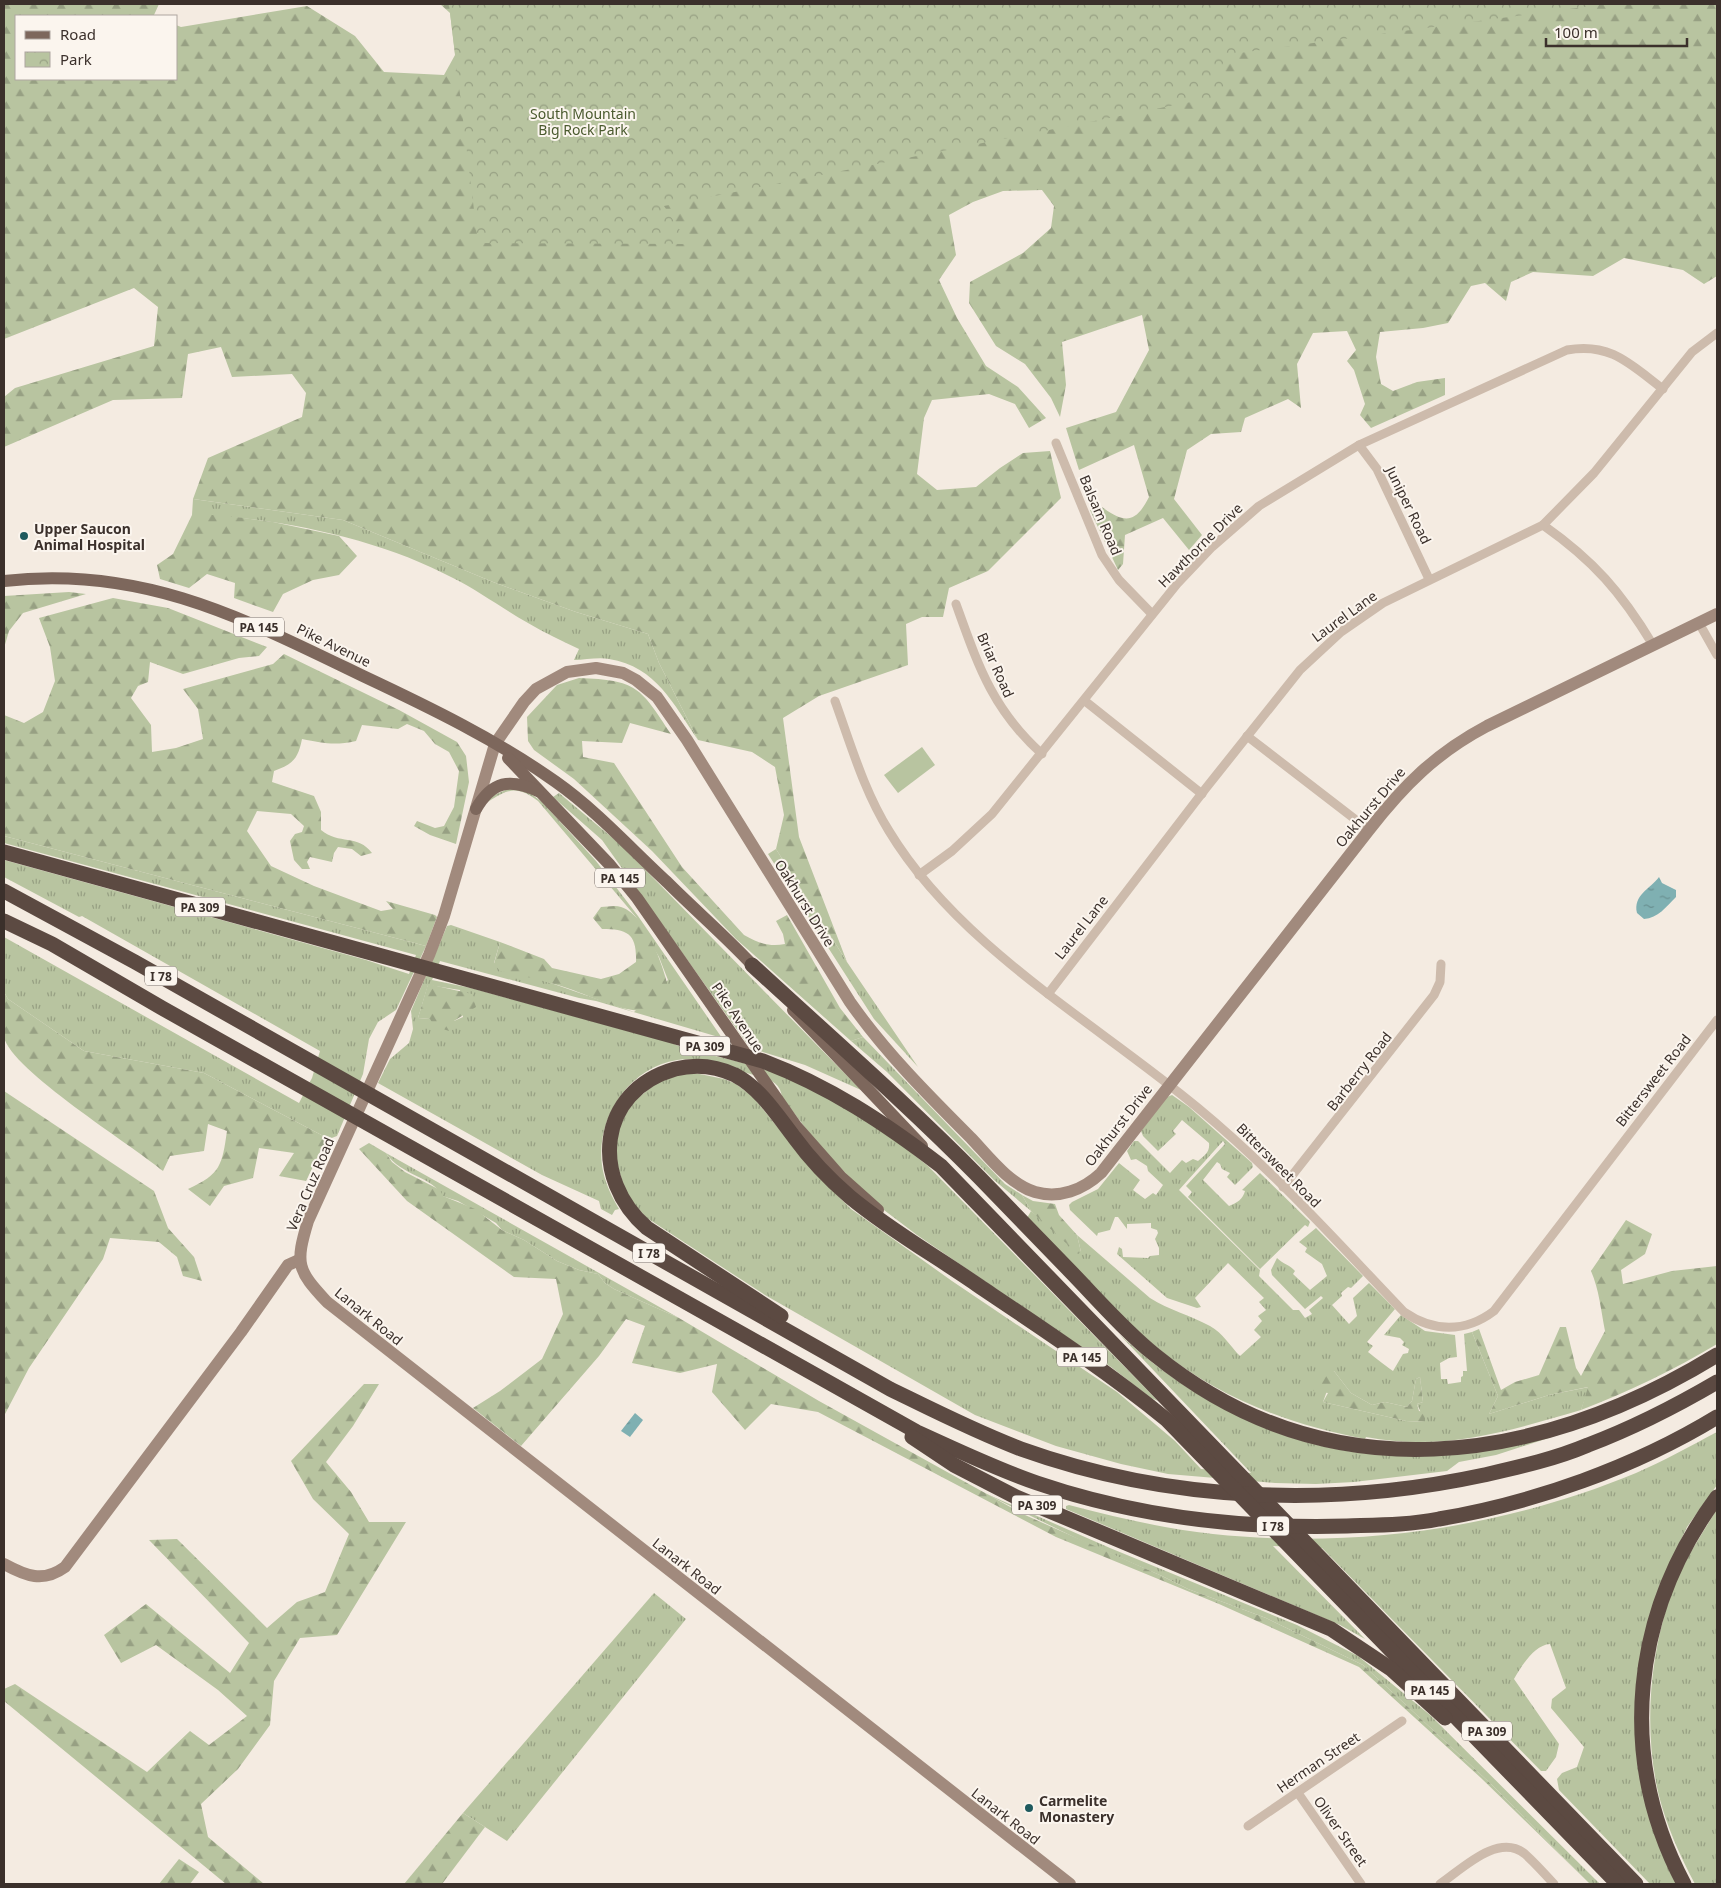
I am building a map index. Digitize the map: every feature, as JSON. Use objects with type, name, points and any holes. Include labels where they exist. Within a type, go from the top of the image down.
[{"type":"highway","name":"PA 309","points":[[4,852],[779,1067],[858,1106],[941,1166],[1202,1433],[1338,1577],[1636,1884]]},
{"type":"highway","name":"I 78","points":[[4,891],[40,909],[890,1389],[963,1425],[1021,1449],[1080,1467],[1193,1489],[1249,1495],[1308,1497],[1375,1493],[1429,1486],[1513,1468],[1587,1446],[1669,1410],[1717,1382]]},
{"type":"highway","name":"I 78","points":[[4,921],[52,944],[836,1388],[918,1432],[989,1465],[1046,1486],[1158,1515],[1215,1523],[1304,1528],[1373,1526],[1438,1520],[1512,1502],[1604,1474],[1694,1431],[1717,1417]]},
{"type":"highway","points":[[752,965],[914,1113],[1108,1311],[1155,1355],[1207,1392],[1270,1423],[1326,1440],[1373,1448],[1411,1450],[1469,1448],[1526,1437],[1599,1413],[1644,1394],[1717,1355]]},
{"type":"highway","points":[[890,1389],[637,1219],[618,1192],[609,1160],[609,1146],[614,1123],[629,1098],[651,1078],[681,1067],[709,1067],[736,1076],[748,1083],[825,1173],[849,1196],[905,1239],[978,1285]]},
{"type":"highway","name":"PA 145","points":[[978,1285],[1133,1392],[1181,1435],[1540,1805]]},
{"type":"highway","name":"PA 309","points":[[836,1388],[954,1465],[1016,1497],[1309,1619],[1352,1641],[1409,1684],[1540,1805],[1618,1884]]},
{"type":"highway","points":[[1684,1884],[1660,1827],[1648,1781],[1642,1731],[1644,1680],[1655,1617],[1663,1593],[1691,1535],[1717,1497]]},
{"type":"main road","name":"Pike Avenue","points":[[4,581],[47,578],[108,581],[169,593],[199,602],[280,636],[405,696],[495,744],[555,781],[595,812],[752,965]]},
{"type":"main road","name":"Pike Avenue","points":[[495,744],[610,865],[637,898],[728,1027],[766,1085],[796,1126],[841,1177],[867,1202],[978,1285]]},
{"type":"main road","points":[[476,809],[487,792],[502,784],[519,784],[543,794]]},
{"type":"main road","name":"PA 145","points":[[752,965],[941,1166]]},
{"type":"street","name":"Laurel Lane","points":[[1048,994],[1300,670],[1361,617],[1429,579],[1543,525],[1594,473],[1692,352],[1717,333]]},
{"type":"street","name":"Hawthorne Drive","points":[[918,875],[952,851],[992,814],[1085,701],[1152,614],[1212,547],[1258,506],[1360,445],[1567,350],[1592,348],[1613,353],[1663,389]]},
{"type":"street","name":"Balsam Road","points":[[1056,443],[1102,555],[1118,580],[1152,614]]},
{"type":"street","name":"Juniper Road","points":[[1360,445],[1377,470],[1429,579]]},
{"type":"street","points":[[1543,525],[1587,558],[1606,577],[1622,597],[1653,646]]},
{"type":"street","name":"Briar Road","points":[[956,604],[989,690],[1015,727],[1042,754]]},
{"type":"street","name":"Oakhurst Drive","points":[[495,744],[524,702],[536,689],[567,672],[582,669],[608,670],[636,680],[648,688],[657,697],[687,740],[866,1025],[1005,1173],[1024,1188],[1035,1192],[1058,1194],[1076,1190],[1093,1181],[1411,779],[1457,742],[1518,710],[1717,614]]},
{"type":"street","points":[[1699,623],[1717,655]]},
{"type":"street","name":"Bittersweet Road","points":[[836,701],[863,780],[874,805],[892,837],[918,875],[962,922],[1048,994],[1169,1084],[1222,1128],[1283,1187],[1404,1312],[1422,1323],[1436,1327],[1458,1328],[1473,1324],[1484,1318],[1502,1303],[1717,1020]]},
{"type":"street","points":[[1085,701],[1202,794]]},
{"type":"street","points":[[1247,736],[1369,830]]},
{"type":"street","points":[[476,809],[495,744]]},
{"type":"street","name":"Vera Cruz Road","points":[[299,1260],[308,1221],[438,932],[476,809]]},
{"type":"street","name":"Barberry Road","points":[[1283,1187],[1434,995],[1440,982],[1441,964]]},
{"type":"street","points":[[4,1564],[32,1577],[51,1575],[65,1566],[241,1332],[288,1265],[299,1260]]},
{"type":"street","name":"Lanark Road","points":[[299,1260],[306,1280],[327,1302],[1070,1884]]},
{"type":"street","name":"Herman Street","points":[[1248,1826],[1402,1720]]},
{"type":"street","name":"Oliver Street","points":[[1298,1793],[1361,1884]]},
{"type":"street","points":[[1440,1884],[1492,1850],[1508,1847],[1524,1853],[1554,1884]]},
{"type":"green space","points":[[4,4],[159,4],[154,15],[15,15],[15,80],[178,80],[178,26],[181,27],[307,6],[355,36],[384,72],[444,75],[455,55],[450,13],[440,4],[1717,4],[1717,276],[1704,284],[1683,270],[1624,258],[1593,276],[1533,272],[1511,282],[1506,301],[1485,283],[1471,286],[1448,323],[1423,328],[1380,332],[1376,357],[1381,384],[1393,391],[1417,382],[1445,378],[1445,395],[1371,428],[1360,415],[1365,404],[1354,370],[1347,361],[1356,350],[1347,331],[1313,333],[1297,364],[1301,408],[1288,399],[1245,418],[1241,432],[1211,434],[1187,450],[1174,499],[1202,535],[1189,550],[1163,518],[1125,535],[1123,564],[1118,570],[1090,510],[1102,507],[1117,516],[1129,518],[1139,512],[1144,506],[1149,497],[1134,445],[1079,470],[1066,428],[1116,412],[1149,350],[1142,315],[1062,342],[1066,385],[1060,417],[1051,398],[1025,364],[996,346],[969,303],[970,282],[1023,253],[1051,228],[1054,206],[1042,190],[1003,191],[973,202],[949,215],[956,255],[939,280],[957,318],[986,366],[1018,387],[1046,418],[1029,428],[1015,404],[989,394],[932,400],[924,418],[917,474],[937,490],[976,487],[1023,453],[1050,451],[1061,498],[988,571],[949,588],[943,617],[922,617],[906,624],[908,665],[819,696],[783,718],[799,837],[847,962],[776,849],[784,815],[775,767],[752,752],[698,740],[659,663],[648,634],[576,612],[493,582],[343,520],[193,499],[208,458],[302,417],[306,393],[292,374],[232,377],[221,347],[188,354],[182,398],[113,400],[4,447],[4,397],[15,388],[154,346],[158,307],[134,288],[4,339]]},
{"type":"green space","name":"South Mountain Big Rock Park","points":[[449,4],[1607,4],[1224,55],[1226,95],[664,206],[689,244],[478,243]]},
{"type":"green space","points":[[193,499],[343,520],[493,582],[576,612],[648,634],[659,663],[698,740],[672,701],[652,679],[640,670],[626,663],[609,659],[574,660],[579,649],[534,627],[463,583],[424,564],[360,541],[326,532],[257,520],[192,515]]},
{"type":"green space","points":[[192,515],[222,515],[273,522],[339,536],[357,556],[339,575],[313,580],[283,594],[273,612],[234,598],[235,583],[207,574],[189,588],[160,579],[157,565],[173,554]]},
{"type":"green space","points":[[69,592],[86,594],[23,613],[9,631],[4,648],[4,596]]},
{"type":"green space","points":[[113,598],[168,608],[267,647],[259,656],[239,658],[183,674],[150,662],[148,682],[138,686],[131,698],[151,725],[152,752],[176,748],[203,739],[198,709],[183,689],[273,664],[284,654],[399,710],[457,742],[466,756],[469,782],[456,844],[430,835],[414,826],[417,821],[435,828],[444,826],[454,807],[459,771],[449,752],[435,744],[424,731],[407,724],[398,729],[362,725],[356,741],[348,743],[329,743],[302,739],[294,760],[274,771],[272,782],[314,796],[321,812],[321,830],[328,835],[361,844],[372,853],[361,856],[352,849],[338,847],[332,862],[310,857],[307,862],[310,869],[302,869],[294,860],[290,841],[295,834],[302,832],[304,826],[291,814],[257,811],[247,831],[271,866],[314,886],[381,911],[393,909],[386,901],[435,915],[437,917],[426,946],[4,836],[4,715],[24,723],[43,712],[55,681],[50,647],[39,618]]},
{"type":"green space","points":[[579,678],[613,681],[635,689],[652,706],[671,734],[630,723],[622,743],[582,741],[583,757],[614,763],[682,867],[744,935],[764,944],[785,944],[783,934],[776,921],[787,915],[840,1008],[863,1037],[851,1041],[736,939],[652,851],[574,779],[534,750],[528,741],[527,717],[557,685]]},
{"type":"green space","points":[[922,747],[935,765],[898,793],[884,775]]},
{"type":"green space","points":[[510,788],[530,793],[542,802],[596,861],[638,916],[722,1038],[596,1001],[440,961],[432,980],[471,988],[752,1066],[796,1081],[836,1101],[893,1138],[928,1166],[1158,1401],[1151,1398],[1111,1367],[917,1235],[876,1204],[819,1146],[782,1097],[778,1086],[774,1082],[713,1062],[696,1059],[677,1060],[659,1065],[643,1074],[629,1086],[618,1100],[609,1116],[603,1134],[601,1152],[603,1171],[619,1209],[615,1210],[612,1215],[601,1209],[599,1201],[542,1175],[378,1083],[390,1059],[409,1043],[413,1029],[411,1011],[447,926],[451,925],[500,942],[494,963],[634,1012],[668,980],[659,957],[636,917],[538,801],[519,791],[501,794],[488,802],[492,796]],"holes":[[[428,985],[460,990],[463,1017],[454,1021],[418,1018]]]},
{"type":"green space","points":[[559,793],[621,845],[861,1090],[805,1065],[750,1048],[602,840],[553,797]]},
{"type":"green space","points":[[4,836],[426,946],[396,1010],[378,1022],[369,1039],[363,1074],[337,1136],[329,1139],[204,1073],[84,1051],[8,999],[4,992],[4,937],[299,1103],[312,1078],[320,1051],[82,916],[79,917],[4,877],[4,860],[366,960],[409,974],[416,955],[4,843]]},
{"type":"green space","points":[[776,849],[847,962],[918,1067],[874,1019],[768,854]]},
{"type":"green space","points":[[601,907],[621,907],[631,913],[641,923],[656,950],[667,982],[673,1008],[642,1011],[616,1006],[561,986],[500,971],[494,964],[500,942],[544,959],[552,968],[601,979],[619,974],[636,962],[635,945],[633,939],[624,932],[602,929],[593,918]]},
{"type":"green space","points":[[428,984],[472,994],[476,1007],[454,1021],[449,1031],[434,1026],[430,1019],[418,1018]]},
{"type":"green space","points":[[4,992],[8,999],[84,1051],[204,1073],[329,1139],[323,1146],[306,1181],[279,1176],[294,1153],[259,1148],[253,1178],[224,1186],[210,1206],[188,1189],[199,1184],[214,1173],[221,1160],[227,1131],[208,1124],[204,1151],[170,1156],[163,1171],[74,1107],[27,1068],[12,1051],[4,1037]]},
{"type":"green space","points":[[863,1037],[1005,1184],[1022,1195],[1031,1211],[994,1180],[887,1072],[851,1041]]},
{"type":"green space","points":[[695,1073],[724,1079],[736,1084],[753,1097],[813,1171],[851,1209],[952,1281],[1117,1392],[1175,1441],[1201,1469],[1251,1473],[1119,1334],[1184,1385],[1220,1407],[1258,1425],[1296,1439],[1337,1449],[1378,1455],[1425,1455],[1558,1432],[1558,1435],[1496,1455],[1459,1462],[1447,1471],[1354,1482],[1316,1484],[1275,1483],[1168,1474],[1121,1464],[1056,1446],[975,1415],[765,1295],[647,1218],[627,1196],[614,1154],[619,1126],[633,1102],[659,1081],[678,1074]]},
{"type":"green space","points":[[4,1091],[154,1191],[168,1228],[194,1257],[202,1281],[183,1276],[177,1257],[159,1242],[110,1238],[103,1259],[29,1368],[4,1416]]},
{"type":"green space","points":[[1172,1095],[1189,1107],[1252,1163],[1253,1167],[1235,1185],[1227,1177],[1230,1173],[1222,1169],[1217,1162],[1203,1180],[1229,1206],[1241,1198],[1245,1191],[1242,1190],[1260,1173],[1310,1222],[1308,1227],[1305,1225],[1260,1269],[1188,1197],[1192,1192],[1186,1186],[1225,1144],[1223,1141],[1179,1190],[1260,1270],[1259,1276],[1293,1310],[1299,1310],[1305,1318],[1312,1314],[1309,1310],[1323,1298],[1321,1296],[1305,1309],[1272,1275],[1271,1270],[1277,1258],[1293,1269],[1295,1271],[1293,1274],[1310,1290],[1327,1276],[1322,1264],[1305,1252],[1307,1248],[1299,1242],[1316,1228],[1363,1276],[1351,1288],[1348,1287],[1341,1293],[1342,1296],[1332,1305],[1349,1324],[1357,1316],[1353,1298],[1369,1283],[1395,1309],[1367,1342],[1373,1346],[1368,1352],[1393,1371],[1403,1354],[1408,1353],[1409,1349],[1402,1345],[1404,1342],[1400,1338],[1384,1335],[1401,1315],[1425,1331],[1455,1335],[1457,1357],[1449,1358],[1440,1363],[1441,1379],[1447,1379],[1448,1384],[1461,1382],[1463,1371],[1467,1371],[1464,1334],[1472,1332],[1498,1396],[1489,1414],[1549,1395],[1589,1387],[1581,1410],[1501,1432],[1448,1441],[1394,1441],[1366,1437],[1365,1439],[1310,1426],[1256,1407],[1206,1382],[1182,1366],[1142,1335],[1125,1319],[1027,1218],[1031,1211],[1081,1252],[1077,1235],[1150,1298],[1215,1329],[1240,1356],[1261,1337],[1254,1330],[1262,1321],[1258,1316],[1266,1310],[1259,1302],[1264,1298],[1228,1263],[1195,1298],[1201,1307],[1197,1308],[1167,1298],[1117,1254],[1119,1247],[1122,1249],[1123,1257],[1148,1258],[1159,1255],[1159,1248],[1155,1239],[1158,1233],[1157,1230],[1151,1228],[1151,1223],[1127,1224],[1127,1229],[1118,1217],[1115,1217],[1110,1230],[1098,1233],[1097,1236],[1070,1210],[1069,1205],[1072,1202],[1098,1189],[1119,1163],[1140,1180],[1133,1190],[1145,1199],[1153,1193],[1156,1195],[1163,1185],[1148,1171],[1147,1166],[1136,1159],[1131,1160],[1127,1151],[1134,1141],[1138,1141],[1170,1173],[1182,1160],[1186,1163],[1193,1159],[1198,1161],[1205,1155],[1209,1149],[1209,1143],[1182,1120],[1173,1131],[1176,1134],[1158,1151],[1143,1136],[1141,1131],[1167,1097]],"holes":[[[1334,1371],[1351,1393],[1372,1405],[1385,1402],[1407,1407],[1412,1401],[1416,1379],[1420,1377],[1423,1402],[1417,1404],[1425,1422],[1406,1421],[1323,1402]]]},
{"type":"green space","points":[[369,1143],[386,1153],[392,1162],[405,1172],[440,1190],[443,1196],[475,1209],[502,1230],[524,1240],[557,1261],[579,1270],[598,1274],[605,1283],[614,1289],[679,1318],[819,1401],[1025,1515],[1188,1589],[1266,1618],[1363,1665],[1491,1784],[1590,1884],[1481,1778],[1359,1667],[1219,1604],[1056,1537],[818,1412],[771,1404],[745,1430],[712,1392],[717,1364],[680,1373],[632,1363],[645,1326],[626,1319],[599,1356],[521,1446],[473,1408],[500,1391],[542,1359],[563,1314],[556,1279],[514,1277],[407,1201],[359,1149]]},
{"type":"green space","points":[[386,1153],[679,1318],[614,1289],[605,1283],[598,1274],[579,1270],[557,1261],[524,1240],[502,1230],[496,1223],[458,1201],[442,1196],[432,1184],[400,1167]]},
{"type":"green space","points":[[1022,1195],[1033,1201],[1055,1204],[1059,1215],[1077,1235],[1081,1252],[1078,1254],[1031,1211]]},
{"type":"green space","points":[[1626,1220],[1652,1234],[1645,1254],[1621,1270],[1623,1284],[1672,1271],[1717,1266],[1717,1344],[1650,1380],[1581,1410],[1588,1387],[1549,1395],[1489,1414],[1498,1396],[1472,1332],[1479,1329],[1501,1390],[1515,1382],[1539,1375],[1560,1327],[1566,1327],[1576,1368],[1581,1376],[1605,1331],[1598,1293],[1591,1271]]},
{"type":"green space","points":[[1334,1371],[1351,1393],[1372,1405],[1385,1402],[1407,1407],[1412,1401],[1416,1379],[1420,1377],[1423,1402],[1417,1404],[1419,1411],[1425,1412],[1425,1422],[1406,1421],[1323,1402],[1328,1393],[1313,1391],[1316,1381]]},
{"type":"green space","points":[[364,1384],[379,1384],[353,1426],[326,1462],[351,1492],[369,1522],[406,1522],[337,1635],[300,1638],[274,1681],[270,1725],[238,1769],[201,1804],[208,1837],[264,1884],[226,1884],[4,1701],[4,1689],[15,1684],[147,1772],[190,1731],[209,1745],[247,1716],[218,1690],[156,1645],[121,1663],[104,1635],[146,1604],[230,1673],[249,1643],[149,1540],[177,1539],[267,1628],[297,1602],[325,1592],[349,1534],[313,1499],[291,1461]]},
{"type":"green space","points":[[1717,1432],[1717,1485],[1687,1527],[1660,1584],[1644,1637],[1636,1687],[1635,1736],[1678,1884],[1650,1884],[1559,1790],[1557,1779],[1562,1773],[1577,1767],[1584,1747],[1551,1708],[1552,1699],[1566,1688],[1550,1644],[1544,1645],[1533,1652],[1514,1679],[1559,1744],[1556,1757],[1546,1771],[1541,1771],[1322,1548],[1273,1546],[1365,1639],[1340,1625],[1066,1509],[1066,1506],[1069,1505],[1176,1529],[1267,1538],[1321,1539],[1429,1530],[1534,1508],[1586,1492],[1636,1473]]},
{"type":"green space","points":[[980,1491],[1110,1548],[1297,1625],[1358,1656],[1430,1715],[1600,1884],[1590,1884],[1491,1784],[1363,1665],[1266,1618],[1188,1589],[1084,1542]]},
{"type":"green space","points":[[1717,1509],[1717,1884],[1695,1884],[1674,1841],[1659,1796],[1651,1748],[1651,1699],[1656,1650],[1672,1590]]},
{"type":"green space","points":[[654,1593],[686,1619],[507,1841],[463,1813]]},
{"type":"green space","points":[[463,1813],[485,1827],[442,1884],[404,1884]]},
{"type":"green space","points":[[179,1859],[199,1872],[190,1884],[159,1884]]},
{"type":"water","points":[[1659,877],[1662,883],[1676,890],[1676,897],[1654,917],[1644,919],[1637,913],[1637,901]]},
{"type":"water","points":[[635,1413],[643,1420],[630,1437],[621,1431]]},
{"type":"place","name":"Upper Saucon Animal Hospital","points":[[24,536]]},
{"type":"place","name":"Carmelite Monastery","points":[[1029,1808]]}]
